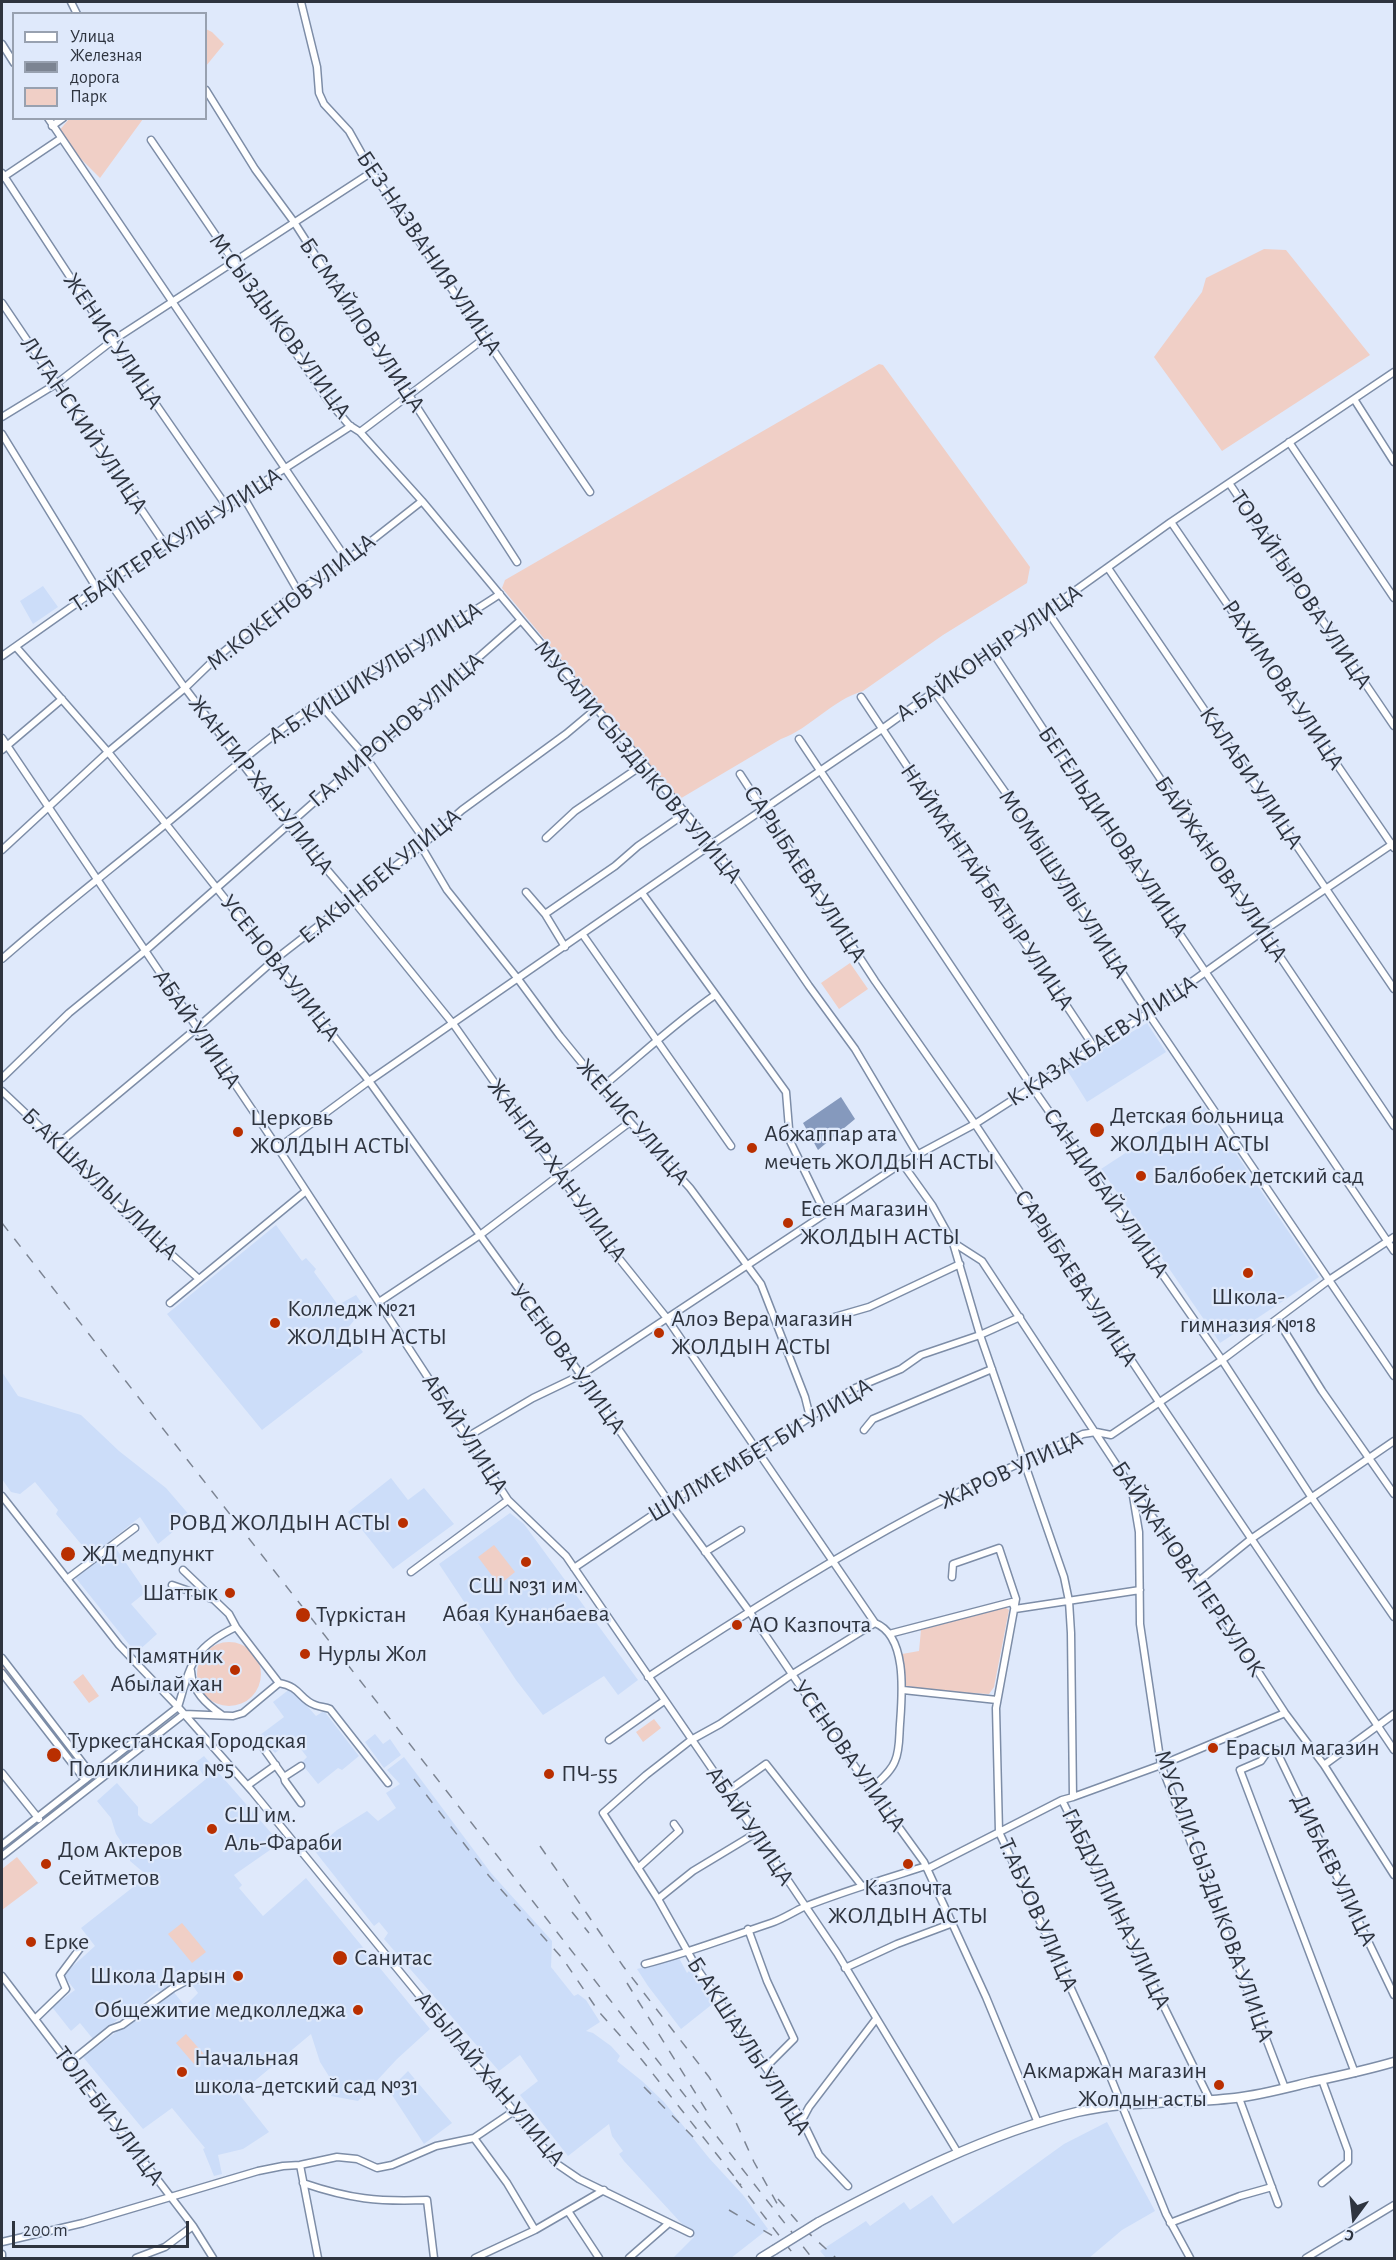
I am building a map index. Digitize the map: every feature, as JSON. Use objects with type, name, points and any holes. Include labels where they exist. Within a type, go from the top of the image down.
[{"type":"main road","points":[[761,2259],[819,2222],[878,2190],[958,2153],[1038,2123],[1078,2112],[1121,2106],[1239,2098],[1395,2062]]},
{"type":"street","name":"БЕЗ НАЗВАНИЯ УЛИЦА","points":[[301,2],[317,67],[319,93],[324,104],[349,131],[372,172],[590,492]]},
{"type":"street","points":[[2,44],[12,60]]},
{"type":"street","name":"Б.СМАЙЛОВ УЛИЦА","points":[[207,92],[255,169],[294,222],[517,562]]},
{"type":"street","points":[[49,120],[347,560]]},
{"type":"street","points":[[52,126],[60,120]]},
{"type":"street","points":[[2,176],[60,139]]},
{"type":"street","name":"М.СЫЗДЫКОВ УЛИЦА","points":[[151,140],[327,399],[422,501]]},
{"type":"street","points":[[2,417],[56,384],[112,341],[372,172]]},
{"type":"street","name":"ЖЕНИС УЛИЦА","points":[[2,176],[227,507]]},
{"type":"street","name":"ЛУГАНСКИЙ УЛИЦА","points":[[2,303],[166,546]]},
{"type":"street","points":[[360,432],[485,338]]},
{"type":"street","name":"А.БАЙКОНЫР УЛИЦА","points":[[278,1148],[369,1082],[712,844],[882,729],[1171,522],[1395,372]]},
{"type":"street","points":[[1354,399],[1395,462]]},
{"type":"street","name":"Т.БАЙТЕРЕКУЛЫ УЛИЦА","points":[[2,656],[97,590],[351,426]]},
{"type":"street","points":[[2,434],[97,590]]},
{"type":"street","points":[[1289,442],[1395,598]]},
{"type":"street","name":"ТОРАЙГЫРОВА УЛИЦА","points":[[1229,483],[1395,726]]},
{"type":"street","points":[[243,496],[298,591]]},
{"type":"street","name":"М.КОКЕНОВ УЛИЦА","points":[[2,850],[108,752],[185,688],[216,658],[298,591],[347,560],[422,501]]},
{"type":"street","name":"МУСАЛИ СЫЗДЫКОВА УЛИЦА","points":[[422,501],[521,621],[712,844],[855,1048],[918,1155]]},
{"type":"street","name":"РАХИМОВА УЛИЦА","points":[[1171,522],[1394,845]]},
{"type":"street","name":"КАЛАБИ УЛИЦА","points":[[1108,568],[1395,989]]},
{"type":"street","name":"ЖАНГИР ХАН УЛИЦА","points":[[110,583],[239,761],[453,1025],[559,1176],[666,1317],[875,1623],[889,1634]]},
{"type":"street","name":"А.Б.КИШИКУЛЫ УЛИЦА","points":[[2,959],[239,761],[319,703],[411,646],[458,622],[500,594]]},
{"type":"street","name":"БАЙЖАНОВА УЛИЦА","points":[[1048,612],[1395,1126]]},
{"type":"street","name":"Г.А.МИРОНОВ УЛИЦА","points":[[2,1078],[69,1013],[145,951],[521,621]]},
{"type":"street","name":"УСЕНОВА УЛИЦА","points":[[16,647],[108,752],[369,1082],[749,1611],[791,1675],[927,1867],[1038,2123]]},
{"type":"street","name":"БЕГЕЛЬДИНОВА УЛИЦА","points":[[992,651],[1100,816],[1395,1251]]},
{"type":"street","name":"МОМЫШУЛЫ УЛИЦА","points":[[934,691],[1017,809],[1148,1013],[1395,1376]]},
{"type":"street","name":"НАЙМАНТАЙ БАТЫР УЛИЦА","points":[[861,697],[1094,1047]]},
{"type":"street","points":[[4,748],[62,699]]},
{"type":"street","name":"ЖЕНИС УЛИЦА","points":[[319,703],[365,756],[424,844],[447,890],[630,1122],[690,1188],[761,1284],[805,1397],[810,1417]]},
{"type":"street","name":"Е.АКЫНБЕК УЛИЦА","points":[[58,1144],[273,961],[424,844],[462,810],[566,734],[597,708]]},
{"type":"street","name":"АБАЙ УЛИЦА","points":[[2,738],[4,748],[49,808],[278,1148],[508,1500],[566,1556],[728,1791],[845,1968],[958,2153]]},
{"type":"street","name":"САНДИБАЙ УЛИЦА","points":[[799,739],[1032,1086],[1222,1360],[1312,1498],[1395,1617]]},
{"type":"street","points":[[546,838],[575,811],[644,764]]},
{"type":"street","name":"САРЫБАЕВА УЛИЦА","points":[[740,774],[874,981],[975,1124],[1158,1402],[1395,1750]]},
{"type":"street","points":[[545,914],[686,813]]},
{"type":"street","name":"К.КАЗАКБАЕВ УЛИЦА","points":[[467,1437],[533,1398],[581,1375],[902,1163],[975,1124],[1148,1013],[1263,931],[1394,845]]},
{"type":"street","points":[[526,892],[545,914],[565,946]]},
{"type":"street","points":[[642,893],[786,1092],[790,1141],[825,1213]]},
{"type":"street","points":[[583,934],[731,1146]]},
{"type":"street","points":[[602,1087],[682,1018],[715,995]]},
{"type":"street","name":"Б.АКШАУЛЫ УЛИЦА","points":[[2,1091],[58,1144],[126,1214],[199,1279]]},
{"type":"street","points":[[379,1302],[480,1235],[630,1122]]},
{"type":"street","name":"ГАБДУЛЛИНА УЛИЦА","points":[[902,1163],[932,1204],[953,1242],[980,1335],[1064,1577],[1069,1601],[1073,1797],[1062,1800],[1210,2100]]},
{"type":"street","points":[[170,1303],[306,1191]]},
{"type":"street","name":"ЖАРОВ УЛИЦА","points":[[648,1677],[749,1611],[927,1508],[1083,1434],[1096,1432],[1111,1435],[1222,1360],[1329,1280],[1395,1237]]},
{"type":"street","name":"БАЙЖАНОВА ПЕРЕУЛОК","points":[[953,1242],[982,1261],[1131,1487],[1199,1581],[1285,1713],[1324,1765],[1395,1875]]},
{"type":"street","points":[[831,1318],[869,1307],[960,1264]]},
{"type":"street","name":"ШИЛМЕМБЕТ БИ УЛИЦА","points":[[574,1568],[669,1502],[712,1475],[758,1452],[853,1389],[901,1369],[921,1355],[980,1335],[1020,1317]]},
{"type":"street","points":[[1277,1319],[1322,1391],[1395,1494]]},
{"type":"street","points":[[864,1430],[873,1419],[992,1370]]},
{"type":"street","points":[[1199,1581],[1251,1539],[1395,1441]]},
{"type":"street","name":"МУСАЛИ СЫЗДЫКОВА УЛИЦА","points":[[1131,1487],[1139,1532],[1140,1624],[1161,1765],[1285,2088]]},
{"type":"street","name":"АБЫЛАЙ ХАН УЛИЦА","points":[[2,1496],[119,1645],[248,1785],[557,2164],[579,2179],[690,2233]]},
{"type":"street","points":[[411,1572],[508,1500]]},
{"type":"street","points":[[67,1579],[135,1528]]},
{"type":"street","points":[[705,1552],[741,1530]]},
{"type":"street","points":[[952,1576],[953,1564],[999,1548],[1016,1599],[1015,1609]]},
{"type":"street","points":[[183,1570],[229,1614],[236,1627],[279,1683],[292,1685],[315,1705],[330,1708],[388,1783]]},
{"type":"street","points":[[172,1585],[215,1600]]},
{"type":"street","points":[[1015,1609],[1140,1590]]},
{"type":"street","points":[[871,1789],[895,1762],[903,1690],[901,1666],[889,1634],[1012,1602],[1015,1609]]},
{"type":"street","name":"Т.АБУОВ УЛИЦА","points":[[1015,1609],[997,1700],[999,1832],[1102,2056],[1121,2106]]},
{"type":"street","points":[[691,1740],[720,1724],[791,1675],[875,1623]]},
{"type":"street","points":[[2,1845],[178,1707],[196,1656],[213,1641],[236,1627]]},
{"type":"street","points":[[2,1658],[92,1774]]},
{"type":"street","points":[[191,1665],[195,1688],[210,1707],[223,1715]]},
{"type":"street","points":[[2,1674],[85,1780]]},
{"type":"street","points":[[2,1856],[184,1714],[243,1713],[279,1683]]},
{"type":"street","points":[[903,1690],[997,1700]]},
{"type":"street","points":[[609,1740],[664,1701]]},
{"type":"street","points":[[1073,1797],[1161,1765],[1285,1713]]},
{"type":"street","points":[[1324,1765],[1395,1714]]},
{"type":"street","name":"Б.АКШАУЛЫ УЛИЦА","points":[[691,1740],[603,1813],[658,1899],[698,1970],[801,2120],[819,2155],[848,2186]]},
{"type":"street","name":"ДИБАЕВ УЛИЦА","points":[[1355,2073],[1240,1770],[1261,1761],[1270,1748],[1276,1750],[1395,1995]]},
{"type":"street","points":[[264,1749],[301,1803]]},
{"type":"street","points":[[728,1791],[766,1764],[862,1886]]},
{"type":"street","points":[[248,1785],[276,1765]]},
{"type":"street","points":[[284,1777],[301,1766]]},
{"type":"street","points":[[2,1773],[43,1824]]},
{"type":"street","points":[[645,1964],[688,1953],[748,1929],[773,1923],[805,1907],[862,1886],[927,1867],[1062,1800]]},
{"type":"street","points":[[638,1868],[679,1831],[674,1824]]},
{"type":"street","points":[[658,1899],[693,1871],[756,1833]]},
{"type":"street","points":[[845,1968],[897,1944],[953,1923]]},
{"type":"street","points":[[748,1929],[767,1981],[794,2039],[766,2067]]},
{"type":"street","points":[[35,2019],[66,1989],[60,1975],[81,1947]]},
{"type":"street","name":"ТОЛЕ БИ УЛИЦА","points":[[2,1976],[193,2226],[213,2259]]},
{"type":"street","points":[[69,2063],[111,2029],[122,2025],[173,1988],[186,1981],[216,1976]]},
{"type":"street","points":[[801,2120],[876,2019]]},
{"type":"street","points":[[1322,2080],[1348,2151],[1348,2162],[1323,2182]]},
{"type":"street","points":[[1239,2098],[1278,2204]]},
{"type":"street","points":[[1121,2106],[1170,2223],[1188,2257]]},
{"type":"street","points":[[2,2242],[83,2223],[258,2171],[283,2166],[300,2165],[337,2157],[357,2159],[377,2168],[392,2165],[436,2146],[474,2138],[514,2111]]},
{"type":"street","points":[[474,2138],[507,2183],[535,2230]]},
{"type":"street","points":[[300,2165],[318,2259]]},
{"type":"street","points":[[303,2183],[354,2198],[385,2201],[427,2200],[434,2259]]},
{"type":"street","points":[[1170,2223],[1240,2196],[1272,2187]]},
{"type":"street","points":[[475,2259],[485,2257],[604,2190]]},
{"type":"street","points":[[1306,2259],[1395,2205]]},
{"type":"street","points":[[568,2211],[599,2259]]},
{"type":"street","points":[[629,2259],[669,2223]]},
{"type":"street","points":[[136,2259],[165,2247],[193,2226]]},
{"type":"street","points":[[2,2254],[3,2259]]},
{"type":"shaded area","points":[[43,586],[58,607],[33,624],[20,601]]},
{"type":"shaded area","points":[[1147,1023],[1166,1052],[1087,1102],[1067,1070]]},
{"type":"shaded area","points":[[841,1097],[855,1119],[818,1150],[803,1123]]},
{"type":"shaded area","points":[[1202,1103],[1319,1277],[1220,1343],[1101,1169]]},
{"type":"shaded area","points":[[276,1225],[302,1261],[306,1258],[316,1269],[314,1272],[338,1305],[356,1295],[365,1308],[345,1331],[363,1352],[262,1430],[167,1314]]},
{"type":"shaded area","points":[[2,1372],[18,1396],[81,1415],[119,1451],[166,1488],[191,1517],[158,1544],[140,1517],[91,1556],[56,1514],[58,1510],[35,1482],[20,1494],[11,1492],[2,1479]]},
{"type":"shaded area","points":[[391,1478],[408,1500],[424,1488],[454,1524],[393,1569],[348,1512]]},
{"type":"shaded area","points":[[510,1513],[524,1524],[638,1680],[618,1695],[604,1676],[543,1715],[516,1680],[439,1564]]},
{"type":"shaded area","points":[[115,1547],[146,1592],[131,1604],[157,1634],[136,1653],[75,1577]]},
{"type":"shaded area","points":[[291,1688],[316,1716],[324,1711],[359,1756],[342,1770],[338,1768],[318,1784],[301,1763],[307,1757],[293,1739],[275,1753],[260,1735],[284,1717],[273,1702]]},
{"type":"shaded area","points":[[375,1734],[383,1744],[390,1739],[401,1755],[384,1768],[365,1742]]},
{"type":"shaded area","points":[[204,1756],[280,1843],[234,1875],[242,1885],[239,1888],[263,1916],[306,1878],[430,2029],[397,2059],[358,2101],[331,2096],[330,2078],[320,2062],[311,2034],[239,2094],[269,2132],[243,2149],[218,2155],[222,2174],[214,2176],[203,2149],[205,2148],[172,2108],[143,2129],[83,2057],[172,1990],[185,2006],[198,1993],[185,1975],[161,1992],[157,1991],[124,2019],[121,2017],[93,2039],[80,2023],[71,2031],[52,2007],[75,1990],[63,1975],[95,1946],[81,1928],[151,1873],[143,1872],[130,1861],[130,1855],[116,1834],[111,1818],[97,1801],[117,1783],[138,1807],[138,1815],[151,1824],[206,1779],[195,1763]]},
{"type":"shaded area","points":[[404,1757],[491,1873],[552,1941],[551,1967],[574,1996],[578,1994],[586,2000],[600,2022],[586,2031],[593,2033],[611,2046],[620,2056],[617,2061],[664,2102],[709,2158],[743,2195],[768,2229],[731,2258],[673,2258],[694,2237],[624,2161],[619,2154],[623,2151],[612,2136],[609,2124],[568,2156],[520,2095],[538,2081],[520,2055],[499,2071],[384,1939],[388,1933],[379,1922],[374,1926],[314,1850],[337,1830],[367,1811],[378,1821],[396,1808],[386,1793],[400,1784],[387,1770]]},
{"type":"shaded area","points":[[679,1958],[687,1973],[689,1971],[700,1979],[715,2002],[681,2029],[637,1969]]},
{"type":"shaded area","points":[[408,2071],[452,2123],[424,2144],[392,2095],[393,2086]]},
{"type":"shaded area","points":[[1107,2122],[1155,2211],[1122,2230],[1089,2258],[826,2258],[820,2251],[866,2221],[870,2226],[904,2202],[910,2210],[932,2195],[953,2224],[1064,2144]]},
{"type":"green space","points":[[207,30],[224,44],[207,65]]},
{"type":"green space","points":[[68,120],[142,120],[100,178],[64,142],[58,132]]},
{"type":"green space","points":[[1264,249],[1286,250],[1370,355],[1222,451],[1154,357],[1202,292],[1206,278]]},
{"type":"green space","points":[[879,364],[883,365],[1030,567],[1027,583],[943,635],[863,691],[841,701],[802,728],[678,800],[502,588],[505,580]]},
{"type":"green space","points":[[850,963],[868,989],[839,1009],[821,983]]},
{"type":"green space","points":[[494,1545],[515,1572],[499,1585],[478,1557]]},
{"type":"green space","points":[[1005,1607],[1009,1610],[994,1687],[989,1694],[948,1692],[906,1686],[902,1654],[919,1651],[921,1630]]},
{"type":"green space","points":[[229,1642],[247,1648],[255,1656],[261,1674],[255,1692],[247,1700],[229,1706],[211,1700],[203,1692],[197,1674],[203,1656],[211,1648]]},
{"type":"green space","points":[[2,1661],[50,1723],[46,1727],[2,1670]]},
{"type":"green space","points":[[83,1674],[99,1696],[89,1703],[73,1682]]},
{"type":"green space","points":[[654,1719],[661,1728],[643,1742],[636,1732]]},
{"type":"green space","points":[[17,1857],[38,1883],[2,1910],[2,1869]]},
{"type":"green space","points":[[182,1923],[206,1952],[192,1963],[168,1934]]},
{"type":"green space","points":[[186,2034],[204,2054],[194,2064],[176,2043]]},
{"type":"railway","points":[[2,1223],[812,2258]]},
{"type":"railway","points":[[414,1779],[489,1876],[563,1959],[599,2012],[642,2060],[741,2185]]},
{"type":"railway","points":[[540,1846],[623,1966],[709,2077],[733,2116],[754,2162],[779,2207]]},
{"type":"railway","points":[[572,1912],[589,1933]]},
{"type":"railway","points":[[627,1983],[711,2118]]},
{"type":"railway","points":[[644,2087],[696,2140]]},
{"type":"railway","points":[[736,2180],[795,2256]]},
{"type":"railway","points":[[778,2199],[802,2227],[836,2258]]},
{"type":"railway","points":[[729,2210],[778,2239]]},
{"type":"place","name":"Детская больница ЖОЛДЫН АСТЫ","points":[[1097,1130]]},
{"type":"place","name":"Церковь ЖОЛДЫН АСТЫ","points":[[238,1132]]},
{"type":"place","name":"Абжаппар ата мечеть ЖОЛДЫН АСТЫ","points":[[752,1148]]},
{"type":"place","name":"Балбобек детский сад","points":[[1141,1176]]},
{"type":"place","name":"Есен магазин ЖОЛДЫН АСТЫ","points":[[788,1223]]},
{"type":"place","name":"Школа- гимназия №18","points":[[1248,1273]]},
{"type":"place","name":"Колледж №21 ЖОЛДЫН АСТЫ","points":[[275,1323]]},
{"type":"place","name":"Алоэ Вера магазин ЖОЛДЫН АСТЫ","points":[[659,1333]]},
{"type":"place","name":"РОВД ЖОЛДЫН АСТЫ","points":[[403,1523]]},
{"type":"place","name":"ЖД медпункт","points":[[68,1554]]},
{"type":"place","name":"СШ №31 им. Абая Кунанбаева","points":[[526,1562]]},
{"type":"place","name":"Шаттык","points":[[230,1593]]},
{"type":"place","name":"Түркістан","points":[[303,1615]]},
{"type":"place","name":"АО Казпочта","points":[[737,1625]]},
{"type":"place","name":"Нурлы Жол","points":[[305,1654]]},
{"type":"place","name":"Памятник Абылай хан","points":[[235,1670]]},
{"type":"place","name":"Ерасыл магазин","points":[[1213,1748]]},
{"type":"place","name":"Туркестанская Городская Поликлиника №5","points":[[54,1755]]},
{"type":"place","name":"ПЧ-55","points":[[549,1774]]},
{"type":"place","name":"СШ им. Аль-Фараби","points":[[212,1829]]},
{"type":"place","name":"Дом Актеров Сейтметов","points":[[46,1864]]},
{"type":"place","name":"Казпочта ЖОЛДЫН АСТЫ","points":[[908,1864]]},
{"type":"place","name":"Ерке","points":[[31,1942]]},
{"type":"place","name":"Санитас","points":[[340,1958]]},
{"type":"place","name":"Школа Дарын","points":[[238,1976]]},
{"type":"place","name":"Общежитие медколледжа","points":[[358,2010]]},
{"type":"place","name":"Начальная школа-детский сад №31","points":[[182,2072]]},
{"type":"place","name":"Акмаржан магазин Жолдын асты","points":[[1219,2085]]}]
